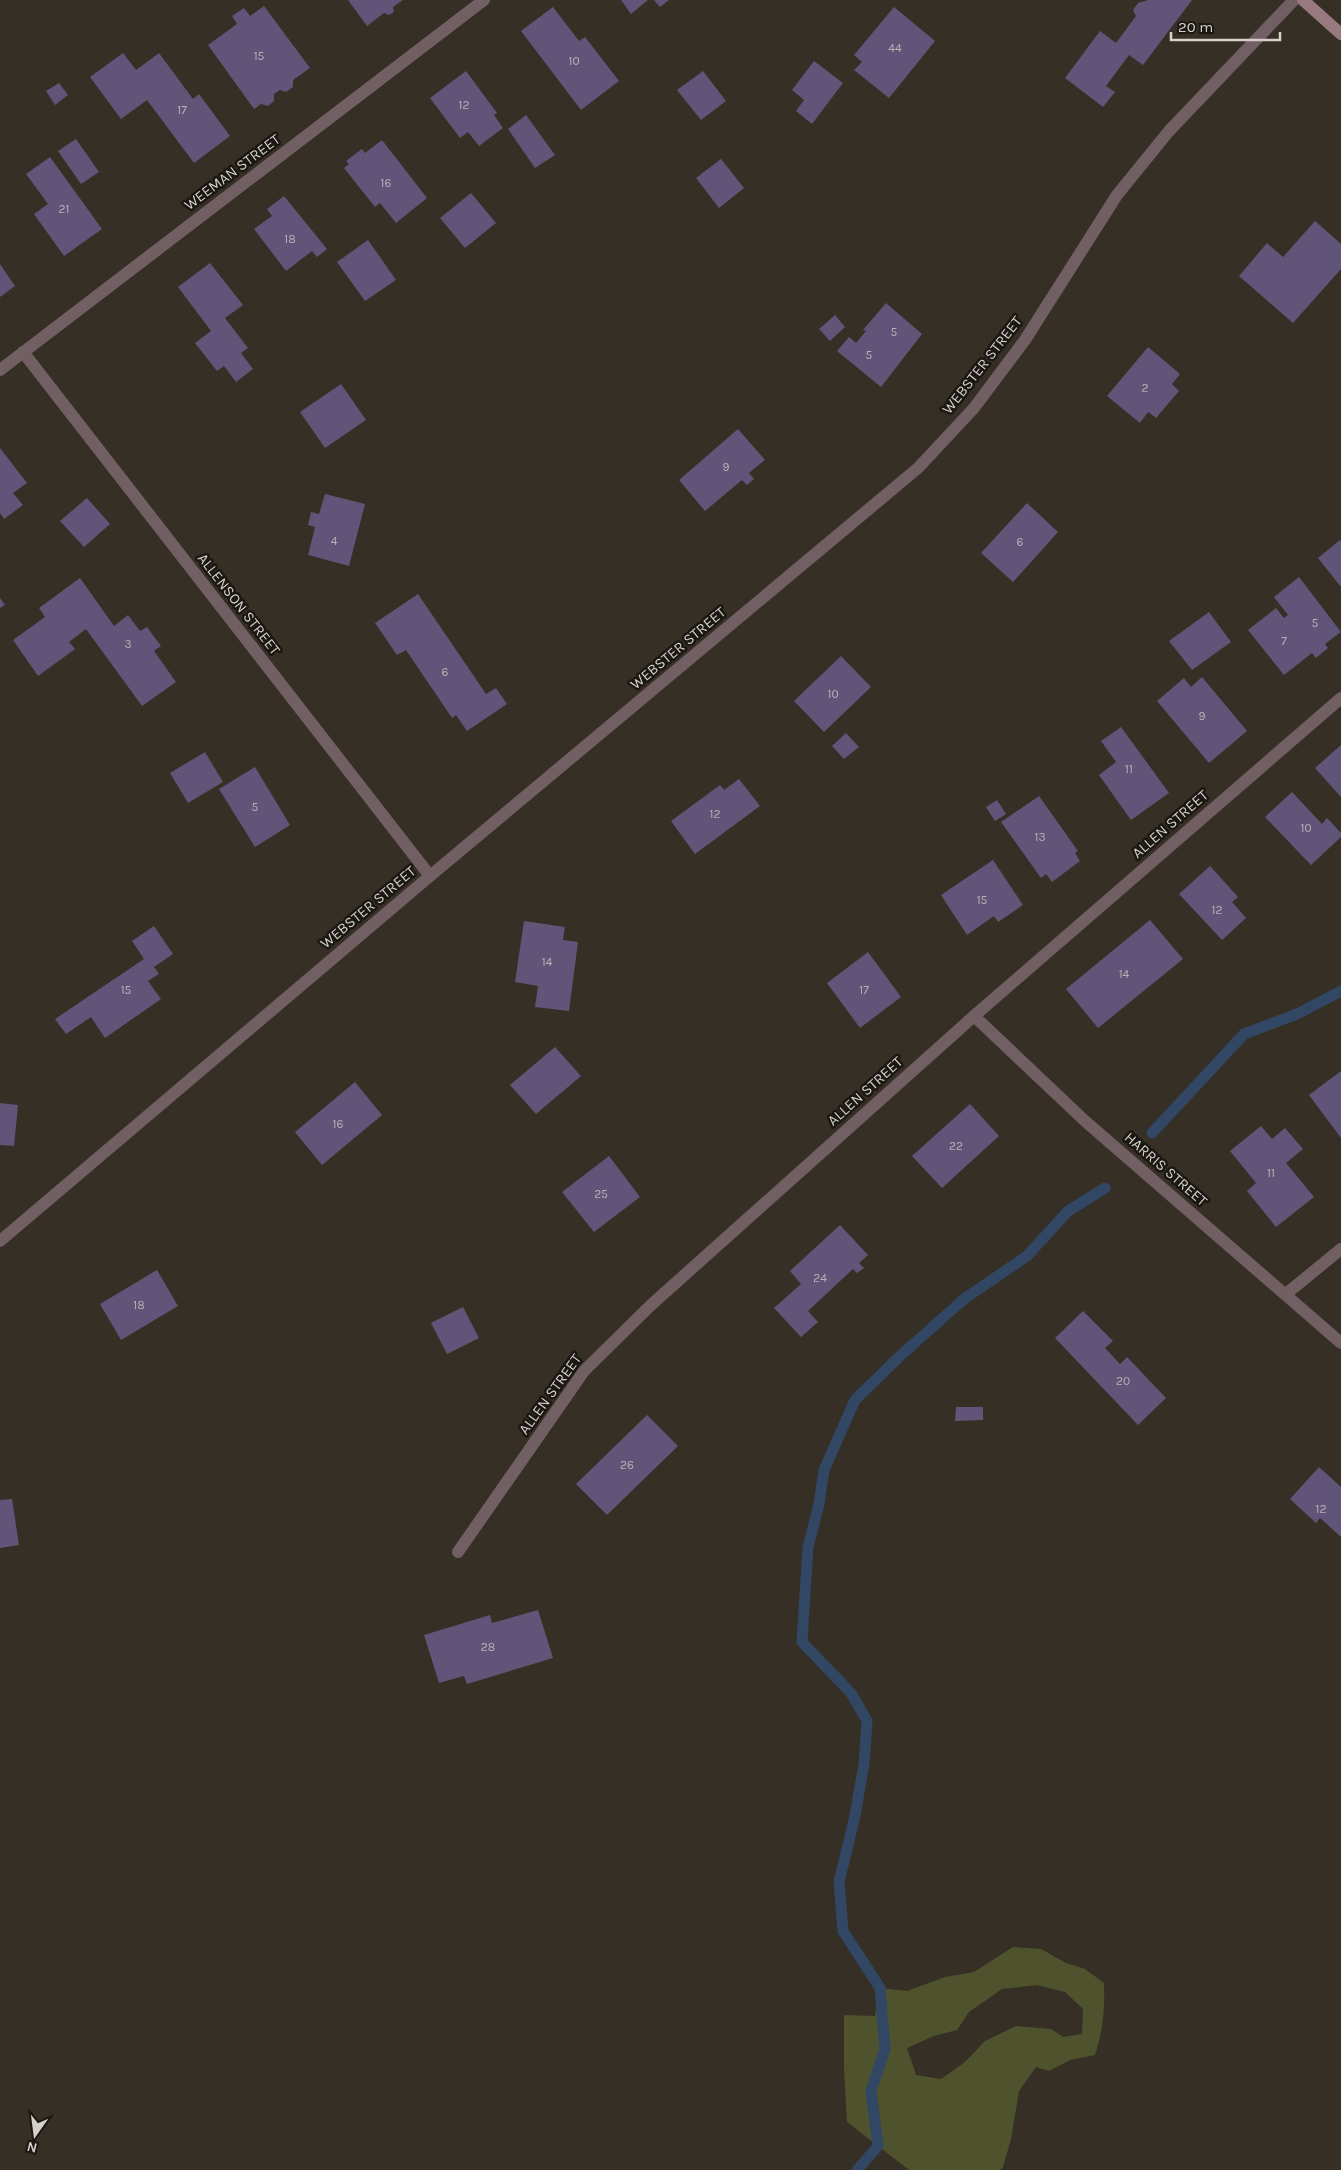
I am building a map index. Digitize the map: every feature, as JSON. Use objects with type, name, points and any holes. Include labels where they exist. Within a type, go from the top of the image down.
[{"type":"main road","points":[[1302,0],[1341,34]]},
{"type":"street","name":"WEEMAN STREET","points":[[0,370],[484,0]]},
{"type":"street","name":"WEBSTER STREET","points":[[0,1241],[430,876],[918,468],[974,408],[1025,340],[1117,195],[1169,131],[1294,0]]},
{"type":"street","name":"ALLENSON STREET","points":[[23,352],[430,876]]},
{"type":"street","name":"ALLEN STREET","points":[[458,1552],[584,1371],[651,1305],[974,1016],[1341,698]]},
{"type":"street","name":"HARRIS STREET","points":[[974,1016],[1085,1121],[1341,1343]]},
{"type":"street","points":[[1286,1294],[1341,1249]]},
{"type":"green space","points":[[1013,1947],[1041,1949],[1066,1963],[1085,1969],[1104,1983],[1103,2019],[1095,2055],[1070,2060],[1049,2071],[1036,2067],[1019,2091],[1011,2139],[1003,2167],[1000,2170],[909,2170],[847,2122],[844,2070],[844,2015],[875,2016],[880,1988],[907,1991],[945,1977],[974,1972]],"holes":[[[1037,1985],[1065,1992],[1083,2009],[1082,2034],[1063,2037],[1051,2029],[1016,2026],[985,2041],[965,2062],[941,2079],[916,2075],[907,2048],[934,2036],[957,2030],[969,2012],[1002,1989]]]},
{"type":"building","points":[[348,0],[403,0],[393,7],[394,12],[389,15],[384,13],[367,26]]},
{"type":"building","points":[[621,0],[648,0],[631,14]]},
{"type":"building","points":[[654,0],[669,0],[660,7]]},
{"type":"building","points":[[1148,0],[1192,0],[1143,65],[1129,55],[1106,86],[1115,92],[1103,107],[1065,78],[1100,31],[1116,43],[1136,16],[1133,10],[1138,3]]},
{"type":"building","points":[[264,6],[310,68],[293,80],[293,87],[286,92],[280,90],[274,94],[274,101],[268,106],[261,104],[254,109],[208,45],[237,24],[232,16],[244,8],[250,16]]},
{"type":"building","points":[[553,7],[579,41],[585,37],[619,81],[581,110],[521,31]]},
{"type":"building","points":[[894,7],[935,41],[889,98],[854,70],[862,62],[854,55]]},
{"type":"building","points":[[123,53],[136,70],[159,53],[193,99],[199,94],[230,136],[194,163],[147,100],[121,119],[90,77]]},
{"type":"building","points":[[814,61],[843,83],[812,124],[796,111],[804,100],[792,90]]},
{"type":"building","points":[[466,71],[497,113],[494,115],[503,128],[479,146],[468,132],[460,138],[430,98]]},
{"type":"building","points":[[703,71],[726,101],[701,120],[677,90]]},
{"type":"building","points":[[59,83],[68,95],[55,105],[46,91]]},
{"type":"building","points":[[526,115],[555,155],[535,168],[508,129]]},
{"type":"building","points":[[76,139],[99,172],[81,184],[58,151]]},
{"type":"building","points":[[382,140],[427,198],[396,223],[380,203],[375,207],[344,168],[349,164],[346,161],[362,149],[365,153]]},
{"type":"building","points":[[50,157],[102,229],[64,256],[34,214],[48,204],[26,174]]},
{"type":"building","points":[[721,159],[744,188],[719,208],[696,178]]},
{"type":"building","points":[[471,193],[496,223],[465,248],[440,218]]},
{"type":"building","points":[[284,196],[327,249],[317,257],[312,251],[286,271],[254,229],[272,216],[267,209]]},
{"type":"building","points":[[1315,221],[1341,244],[1341,269],[1293,323],[1239,276],[1267,243],[1283,257]]},
{"type":"building","points":[[368,240],[396,280],[365,301],[337,262]]},
{"type":"building","points":[[210,263],[243,305],[225,318],[248,348],[241,353],[253,369],[236,382],[224,366],[217,371],[195,343],[211,331],[178,287]]},
{"type":"building","points":[[0,264],[15,286],[0,297]]},
{"type":"building","points":[[886,303],[922,334],[881,387],[837,351],[849,337],[856,343],[866,331],[863,330]]},
{"type":"building","points":[[835,315],[845,327],[830,341],[819,329]]},
{"type":"building","points":[[1148,347],[1180,374],[1172,384],[1179,391],[1156,418],[1148,412],[1140,423],[1107,396]]},
{"type":"building","points":[[341,384],[366,420],[325,448],[300,412]]},
{"type":"building","points":[[738,429],[765,460],[749,473],[754,479],[747,485],[742,480],[705,511],[679,480]]},
{"type":"building","points":[[0,448],[27,483],[13,493],[23,505],[4,519],[0,513]]},
{"type":"building","points":[[325,494],[365,504],[349,566],[308,555],[315,527],[308,525],[311,512],[319,514]]},
{"type":"building","points":[[87,498],[110,524],[84,547],[60,521]]},
{"type":"building","points":[[1027,503],[1058,532],[1013,582],[981,553]]},
{"type":"building","points":[[1340,540],[1341,542],[1341,587],[1318,558]]},
{"type":"building","points":[[1299,577],[1341,632],[1325,644],[1328,648],[1316,658],[1312,653],[1284,675],[1248,630],[1276,608],[1284,618],[1288,615],[1274,597]]},
{"type":"building","points":[[80,578],[114,626],[128,615],[140,631],[147,627],[161,646],[154,651],[176,682],[142,706],[86,629],[69,642],[75,649],[38,676],[13,640],[45,617],[39,608]]},
{"type":"building","points":[[418,594],[486,694],[496,688],[507,704],[467,731],[456,715],[452,718],[406,650],[397,655],[375,623]]},
{"type":"building","points":[[0,598],[5,605],[0,608]]},
{"type":"building","points":[[1209,612],[1231,642],[1192,670],[1169,641]]},
{"type":"building","points":[[841,656],[871,687],[824,732],[794,701]]},
{"type":"building","points":[[1202,677],[1247,731],[1209,763],[1157,701],[1184,678],[1191,687]]},
{"type":"building","points":[[1121,727],[1169,793],[1131,820],[1099,775],[1116,762],[1101,741]]},
{"type":"building","points":[[846,733],[859,747],[844,759],[832,746]]},
{"type":"building","points":[[1341,745],[1341,797],[1315,768]]},
{"type":"building","points":[[205,752],[223,782],[188,803],[170,773]]},
{"type":"building","points":[[255,767],[290,825],[255,847],[219,789]]},
{"type":"building","points":[[739,779],[760,806],[695,854],[671,821],[720,785],[724,790]]},
{"type":"building","points":[[1292,792],[1322,824],[1327,818],[1341,833],[1341,837],[1311,865],[1265,817]]},
{"type":"building","points":[[1039,796],[1078,851],[1075,853],[1080,861],[1052,882],[1046,874],[1041,878],[1001,822]]},
{"type":"building","points":[[997,800],[1006,814],[995,821],[986,807]]},
{"type":"building","points":[[993,860],[1023,905],[998,922],[994,916],[967,935],[941,895]]},
{"type":"building","points":[[1210,866],[1238,897],[1232,902],[1246,918],[1222,940],[1179,894]]},
{"type":"building","points":[[1150,920],[1183,959],[1098,1028],[1066,989]]},
{"type":"building","points":[[524,921],[565,927],[563,940],[578,942],[569,1011],[535,1007],[538,986],[515,982]]},
{"type":"building","points":[[154,926],[173,954],[154,967],[159,974],[148,981],[161,999],[105,1038],[91,1017],[66,1034],[55,1019],[144,959],[132,941]]},
{"type":"building","points":[[868,952],[901,997],[860,1028],[827,983]]},
{"type":"building","points":[[555,1047],[581,1076],[536,1114],[510,1085]]},
{"type":"building","points":[[1341,1071],[1341,1138],[1309,1095]]},
{"type":"building","points":[[355,1082],[382,1115],[322,1165],[295,1132]]},
{"type":"building","points":[[0,1103],[18,1105],[14,1146],[0,1145]]},
{"type":"building","points":[[970,1104],[999,1136],[942,1188],[912,1156]]},
{"type":"building","points":[[1261,1126],[1272,1139],[1285,1128],[1303,1149],[1286,1163],[1314,1197],[1276,1227],[1247,1191],[1256,1183],[1230,1151]]},
{"type":"building","points":[[609,1156],[640,1197],[594,1232],[562,1192]]},
{"type":"building","points":[[840,1225],[868,1255],[859,1263],[864,1268],[857,1273],[853,1269],[808,1311],[818,1322],[801,1337],[774,1308],[801,1284],[790,1271]]},
{"type":"building","points":[[157,1270],[178,1306],[121,1340],[100,1304]]},
{"type":"building","points":[[463,1307],[479,1338],[447,1354],[431,1323]]},
{"type":"building","points":[[1083,1311],[1113,1341],[1105,1348],[1120,1364],[1127,1357],[1166,1398],[1138,1425],[1055,1338]]},
{"type":"building","points":[[956,1407],[983,1407],[983,1420],[955,1421]]},
{"type":"building","points":[[647,1415],[678,1446],[607,1515],[576,1484]]},
{"type":"building","points":[[1319,1467],[1341,1487],[1341,1537],[1320,1518],[1316,1523],[1290,1499]]},
{"type":"building","points":[[12,1499],[19,1545],[0,1548],[0,1500]]},
{"type":"building","points":[[538,1610],[553,1658],[467,1684],[464,1676],[439,1683],[424,1635],[490,1615],[492,1623]]},
{"type":"waterway","points":[[1152,1133],[1244,1034],[1297,1014],[1341,991]]},
{"type":"waterway","points":[[857,2170],[878,2146],[871,2091],[885,2049],[880,1988],[843,1931],[839,1882],[855,1816],[864,1764],[867,1721],[851,1693],[802,1642],[808,1547],[819,1504],[824,1470],[855,1400],[899,1357],[964,1299],[1027,1256],[1068,1211],[1105,1188]]}]
